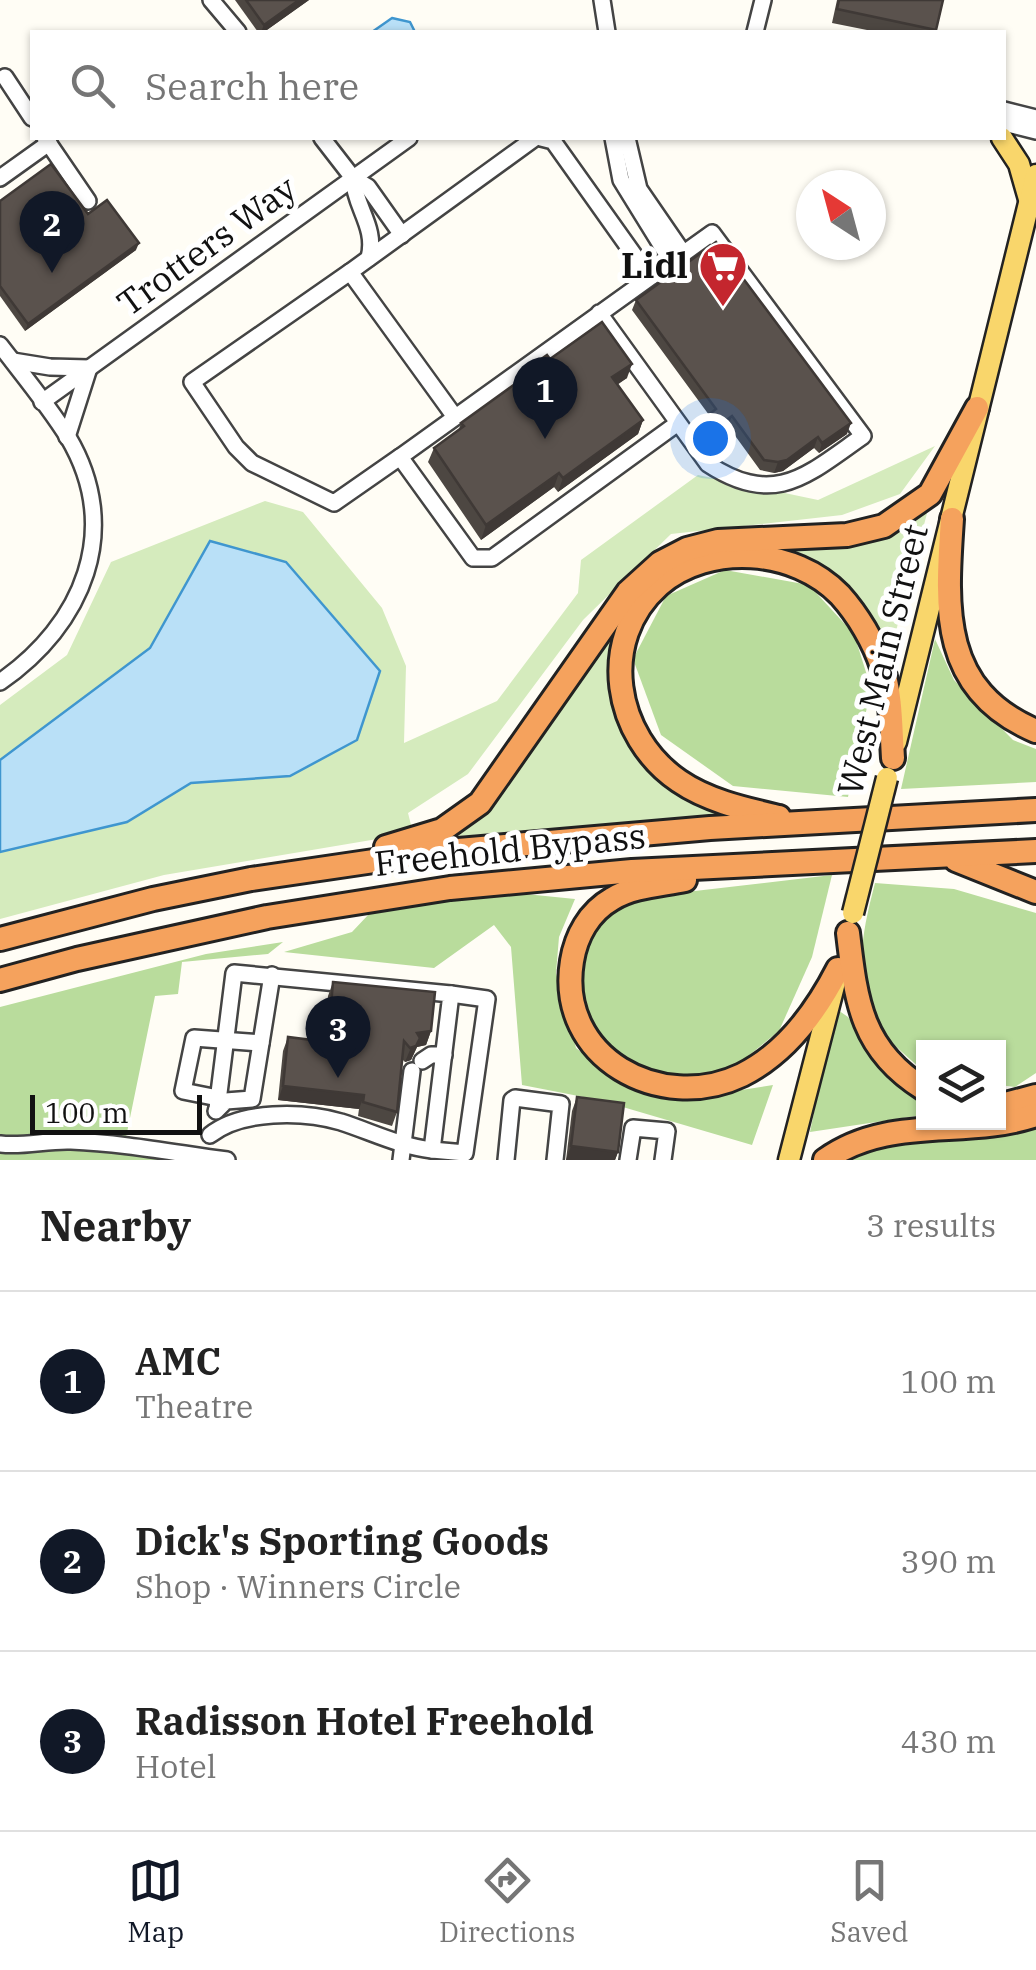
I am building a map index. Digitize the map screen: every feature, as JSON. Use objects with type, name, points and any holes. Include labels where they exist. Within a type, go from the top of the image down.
[{"type":"highway","points":[[310,868],[432,834],[466,816],[489,792],[628,592],[660,563],[687,549],[718,540],[848,535],[884,526],[930,494],[977,408]]},
{"type":"highway","points":[[952,519],[948,616],[956,650],[965,671],[988,700],[1013,720],[1036,731]]},
{"type":"highway","points":[[802,823],[740,808],[694,790],[659,765],[638,737],[629,720],[620,683],[622,648],[636,612],[669,578],[704,561],[752,556],[791,564],[826,584],[853,612],[870,638],[883,670],[890,704],[890,768]]},
{"type":"highway","name":"Freehold Bypass","points":[[0,939],[153,900],[310,868],[555,839],[1036,810]]},
{"type":"highway","name":"Freehold Bypass","points":[[0,980],[181,935],[352,902],[566,876],[1036,851]]},
{"type":"highway","points":[[948,856],[1036,892]]},
{"type":"highway","points":[[745,867],[624,892],[591,916],[574,950],[571,987],[583,1027],[599,1051],[624,1073],[654,1085],[685,1089],[727,1081],[765,1061],[793,1035],[819,1006],[838,969]]},
{"type":"highway","points":[[851,923],[853,980],[866,1027],[885,1056],[916,1082]]},
{"type":"highway","points":[[1006,1104],[1036,1096]]},
{"type":"highway","points":[[826,1160],[856,1142],[890,1131],[1010,1122],[1036,1115]]},
{"type":"main road","points":[[1003,140],[1020,164],[1030,200]]},
{"type":"main road","name":"West Main Street","points":[[788,1160],[851,923],[1036,175]]},
{"type":"street","points":[[211,0],[236,30]]},
{"type":"street","points":[[602,0],[608,30]]},
{"type":"street","points":[[756,30],[763,0]]},
{"type":"street","points":[[4,76],[30,115]]},
{"type":"street","points":[[1006,110],[1036,118]]},
{"type":"street","points":[[1006,123],[1036,130]]},
{"type":"street","points":[[0,178],[47,140],[88,201]]},
{"type":"street","points":[[324,140],[353,178],[368,187],[402,235]]},
{"type":"street","name":"Trotters Way","points":[[42,402],[406,140]]},
{"type":"street","points":[[535,140],[192,382],[236,447],[252,463],[334,503],[649,276],[712,233],[864,436],[801,480],[772,487],[726,476],[708,464],[599,313]]},
{"type":"street","points":[[548,140],[553,141],[649,276]]},
{"type":"street","points":[[614,140],[626,190],[677,257]]},
{"type":"street","points":[[627,140],[639,189],[677,257]]},
{"type":"street","points":[[353,178],[354,200],[370,226],[369,258]]},
{"type":"street","points":[[350,272],[455,417]]},
{"type":"street","points":[[0,345],[68,437],[91,499],[92,535],[86,574],[52,638],[0,682]]},
{"type":"street","points":[[12,361],[50,368],[89,368],[68,437]]},
{"type":"street","points":[[400,457],[473,558],[492,558],[678,424]]},
{"type":"street","points":[[199,1158],[218,1104],[234,973],[486,998],[465,1154],[432,1150],[402,1153],[336,1120],[266,1115],[230,1122],[210,1135]]},
{"type":"street","points":[[261,1043],[194,1038],[184,1091],[218,1104],[252,1099],[261,1043],[272,974]]},
{"type":"street","points":[[432,1150],[451,994]]},
{"type":"street","points":[[402,1153],[417,1066],[432,1055],[444,1055]]},
{"type":"street","points":[[506,1160],[515,1098],[561,1104],[555,1160]]},
{"type":"street","points":[[628,1160],[633,1128],[668,1132],[663,1160]]},
{"type":"street","points":[[0,1144],[70,1141],[158,1148],[227,1160]]},
{"type":"green space","points":[[935,446],[900,494],[842,515],[671,534],[583,620],[468,774],[408,813],[413,833],[164,875],[0,919],[0,852],[127,822],[191,783],[290,776],[210,541],[150,648],[0,760],[0,705],[67,655],[111,562],[265,501],[303,512],[382,608],[406,666],[404,743],[497,701],[578,593],[581,560],[698,475],[818,500]]},
{"type":"green space","points":[[930,502],[886,669],[865,612],[755,546],[811,542]]},
{"type":"green space","points":[[725,570],[809,585],[854,634],[871,688],[848,797],[733,786],[661,735],[633,659],[666,596]]},
{"type":"green space","points":[[631,600],[614,638],[636,750],[730,813],[438,838]]},
{"type":"green space","points":[[935,639],[954,680],[1013,740],[1036,749],[1036,782],[901,789]]},
{"type":"green space","points":[[832,875],[812,957],[779,1031],[732,1069],[696,1081],[638,1070],[600,1043],[577,992],[584,941],[598,918],[643,897]]},
{"type":"green space","points":[[875,883],[954,889],[1036,913],[1036,1073],[1015,1087],[1006,1086],[1006,1040],[916,1040],[916,1064],[884,1033],[867,996],[862,959]]},
{"type":"green space","points":[[505,892],[575,899],[559,937],[556,973],[576,1048],[614,1078],[648,1092],[683,1099],[773,1085],[752,1145],[599,1100],[522,1085],[511,947],[494,925],[434,968],[284,952],[352,932],[369,914]]},
{"type":"green space","points":[[283,942],[268,954],[182,962],[178,994],[155,996],[124,1147],[172,1153],[170,1160],[0,1160],[0,1007],[206,954]]},
{"type":"green space","points":[[835,1008],[848,1017],[895,1080],[916,1094],[916,1116],[810,1132]]},
{"type":"green space","points":[[1036,1125],[1036,1160],[849,1160],[871,1145]]},
{"type":"water","points":[[392,18],[410,22],[414,30],[375,30]]},
{"type":"water","points":[[210,541],[286,562],[380,671],[357,740],[290,776],[191,783],[127,822],[0,852],[0,760],[150,648]]},
{"type":"building","points":[[246,0],[299,0],[264,25]]},
{"type":"building","points":[[839,0],[943,0],[936,30],[837,9]]},
{"type":"building","points":[[51,164],[88,214],[107,200],[139,243],[28,324],[0,286],[0,201]]},
{"type":"building","points":[[716,242],[851,423],[822,443],[818,437],[787,460],[764,460],[732,416],[710,432],[702,420],[716,409],[636,300]]},
{"type":"building","points":[[602,322],[632,364],[612,377],[643,420],[563,478],[559,473],[486,525],[434,448],[464,426],[461,423],[533,371],[530,367],[547,355],[550,359]]},
{"type":"building","points":[[333,982],[435,992],[431,1031],[417,1033],[420,1038],[416,1046],[410,1048],[404,1041],[397,1112],[363,1102],[364,1095],[283,1086],[288,1037],[328,1042]]},
{"type":"building","points":[[577,1097],[624,1103],[618,1152],[571,1146]]},
{"type":"place","name":"Dick's Sporting Goods","points":[[52,273]]},
{"type":"place","name":"Lidl","points":[[723,308]]},
{"type":"place","name":"AMC","points":[[545,439]]},
{"type":"place","name":"Radisson Hotel Freehold","points":[[338,1078]]}]
